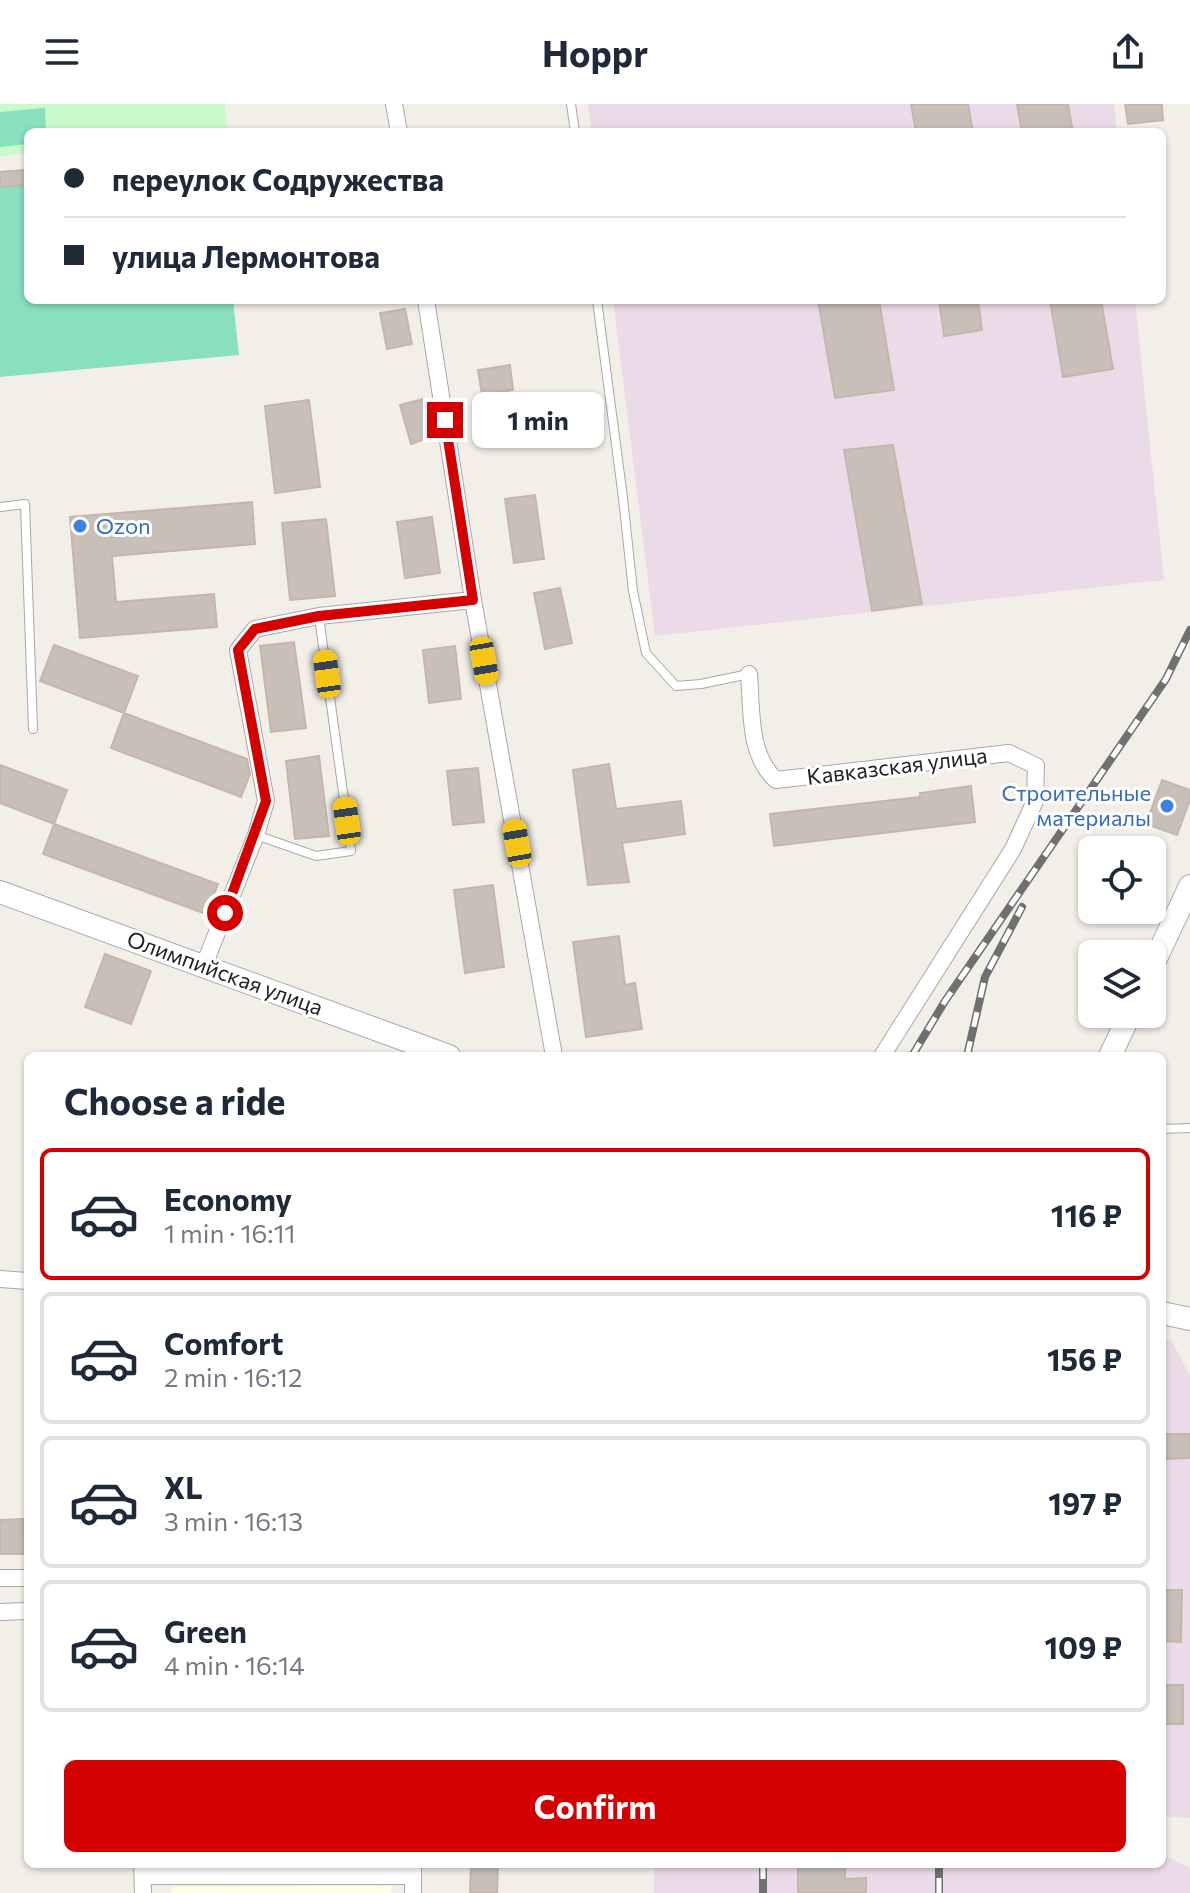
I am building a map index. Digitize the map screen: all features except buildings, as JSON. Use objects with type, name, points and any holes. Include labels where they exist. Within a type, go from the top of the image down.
[{"type":"street","points":[[394,104],[398,128]]},
{"type":"street","points":[[427,304],[473,600],[553,1052]]},
{"type":"street","points":[[204,965],[256,835],[266,801],[238,650],[255,629],[319,616],[473,600]]},
{"type":"street","name":"Кавказская улица","points":[[749,674],[758,758],[776,780],[1009,753],[1036,766],[1035,801],[1013,849],[885,1052]]},
{"type":"street","points":[[1165,940],[1190,886]]},
{"type":"street","name":"Олимпийская улица","points":[[0,892],[204,965],[421,1051]]},
{"type":"street","points":[[1112,1052],[1123,1028]]},
{"type":"street","points":[[0,1279],[24,1281]]},
{"type":"street","points":[[1166,1314],[1190,1319]]},
{"type":"street","points":[[0,1578],[24,1578]]},
{"type":"street","points":[[0,1612],[24,1611]]},
{"type":"street","points":[[143,1878],[413,1878]]},
{"type":"lane","points":[[571,104],[574,128]]},
{"type":"lane","points":[[598,304],[633,591],[646,653],[676,686],[749,674]]},
{"type":"lane","points":[[0,507],[25,504],[33,729]]},
{"type":"lane","points":[[256,835],[316,856],[351,851],[319,616]]},
{"type":"lane","points":[[1166,1129],[1190,1128]]},
{"type":"shaded area","points":[[588,104],[1114,104],[1117,128],[591,128]]},
{"type":"shaded area","points":[[614,304],[1135,304],[1164,580],[655,636]]},
{"type":"shaded area","points":[[1166,1339],[1172,1341],[1190,1376],[1190,1818],[1166,1816]]},
{"type":"shaded area","points":[[1166,1856],[1190,1868],[1190,1893],[654,1893],[654,1868],[1166,1868]]},
{"type":"shaded area","points":[[391,1886],[391,1893],[171,1893],[171,1887]]},
{"type":"green space","points":[[0,104],[225,104],[228,128],[24,128],[24,153],[0,156]]},
{"type":"green space","points":[[45,108],[46,128],[24,128],[24,144],[0,147],[0,112]]},
{"type":"green space","points":[[24,169],[24,304],[233,304],[239,355],[0,377],[0,171]]},
{"type":"railway","points":[[914,1052],[945,1001],[1166,679],[1190,630]]},
{"type":"railway","points":[[968,1052],[985,977],[1022,907]]},
{"type":"railway","points":[[763,1868],[763,1893]]},
{"type":"railway","points":[[939,1868],[939,1893]]},
{"type":"place","name":"Ozon","points":[[80,526]]},
{"type":"place","name":"Строительные материалы","points":[[1167,806]]},
{"type":"route","points":[[225,913],[266,801],[238,650],[255,629],[319,616],[473,600],[445,420]]}]
